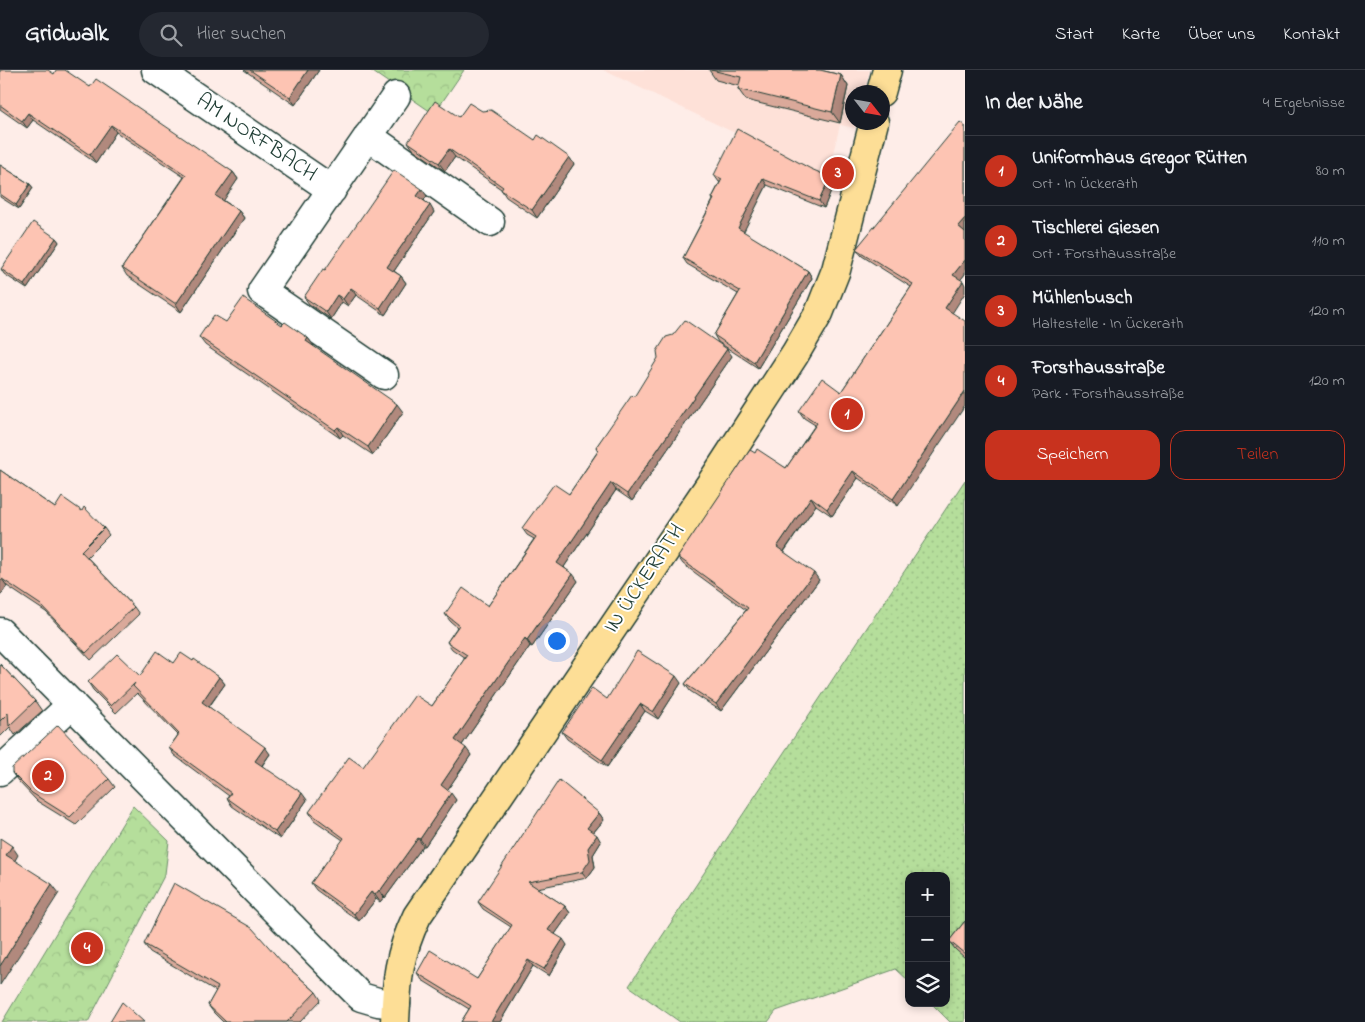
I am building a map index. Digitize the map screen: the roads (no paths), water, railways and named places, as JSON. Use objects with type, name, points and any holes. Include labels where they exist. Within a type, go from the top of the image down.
[{"type":"main road","points":[[883,85],[887,70]]},
{"type":"main road","name":"IN ÜCKERATH","points":[[395,1013],[397,979],[402,953],[412,928],[424,906],[711,484],[795,354],[819,313],[836,270],[872,130]]},
{"type":"street","name":"AM NORFBACH","points":[[156,70],[332,190]]},
{"type":"street","name":"AM NORFBACH","points":[[384,374],[262,291],[396,96]]},
{"type":"street","points":[[368,136],[490,222]]},
{"type":"street","points":[[0,632],[361,997],[378,1002],[395,1013]]},
{"type":"street","points":[[0,770],[72,704]]},
{"type":"place","name":"Mühlenbusch","points":[[838,173]]},
{"type":"place","name":"Uniformhaus Gregor Rütten","points":[[847,414]]},
{"type":"place","name":"Tischlerei Giesen","points":[[48,776]]},
{"type":"place","name":"Forsthausstraße","points":[[87,948]]}]
